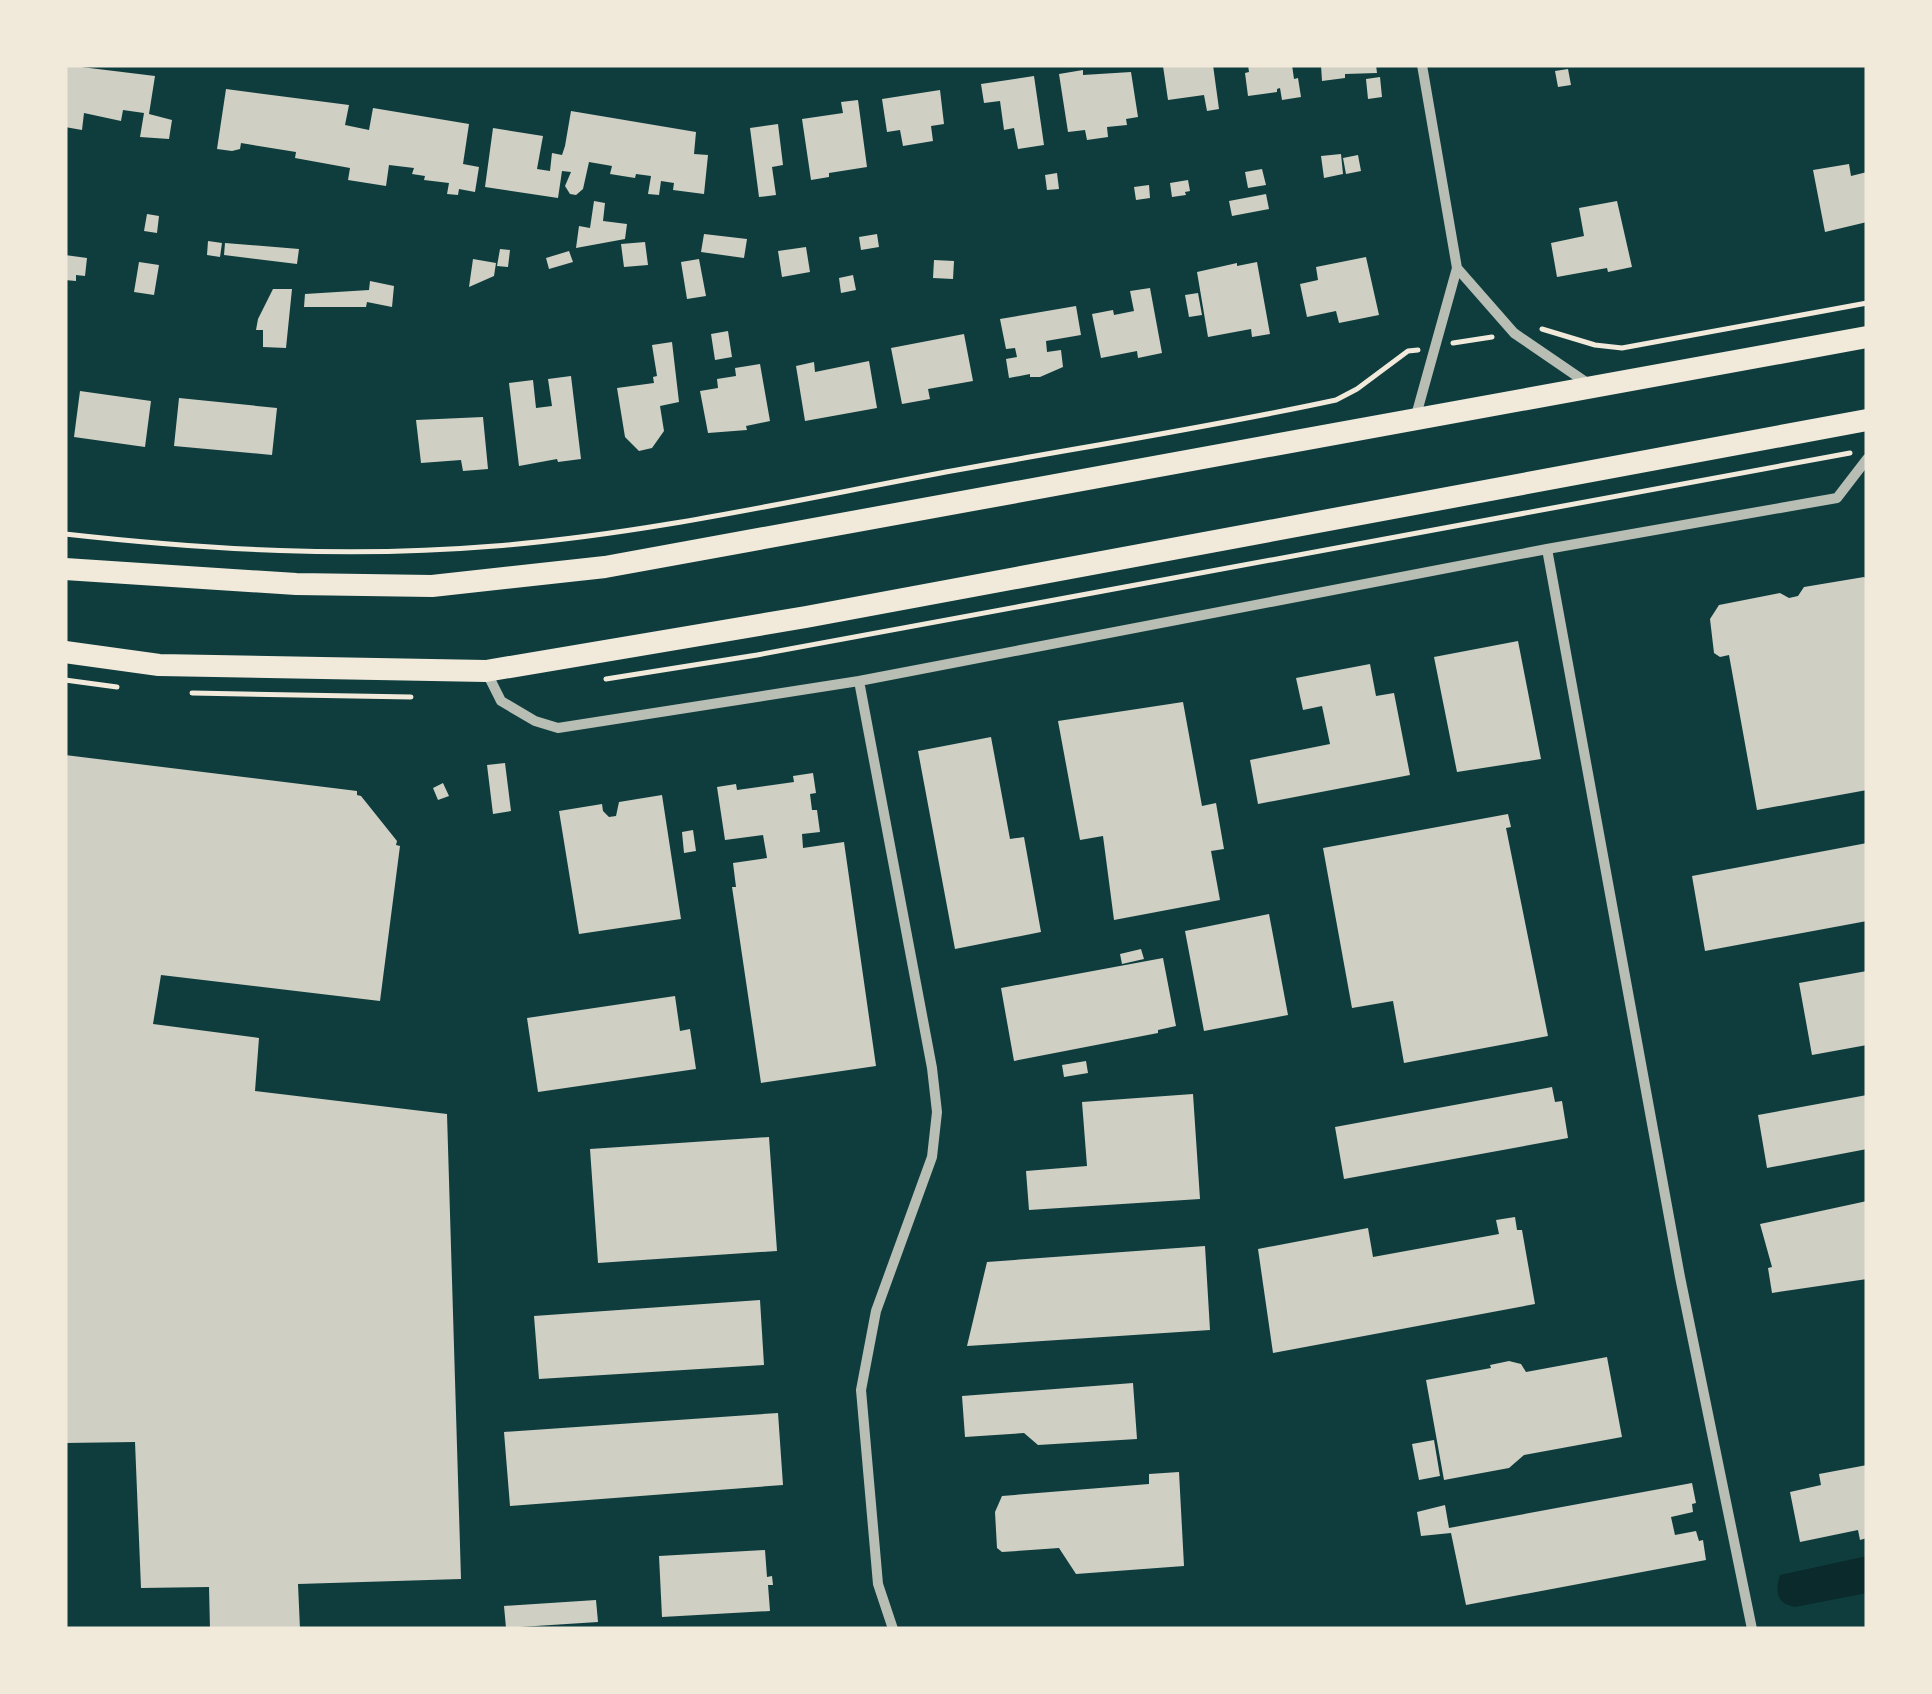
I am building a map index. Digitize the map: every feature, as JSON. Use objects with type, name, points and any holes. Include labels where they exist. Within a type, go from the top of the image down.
[{"type":"main road","points":[[65,569],[296,584],[451,584],[605,566],[1867,337]]},
{"type":"main road","points":[[65,652],[159,665],[486,670],[826,613],[1867,420]]},
{"type":"street","points":[[1416,420],[1456,268],[1422,65]]},
{"type":"street","points":[[1456,268],[1514,333],[1593,388]]},
{"type":"street","points":[[486,670],[501,701],[535,722],[558,728],[859,681],[1547,549],[1837,498],[1867,459]]},
{"type":"street","points":[[1547,549],[1680,1277],[1752,1629]]},
{"type":"street","points":[[859,681],[937,1112],[932,1157],[876,1311],[861,1390],[878,1584],[893,1629]]},
{"type":"path","points":[[65,534],[202,548],[296,552],[442,550],[530,543],[704,517],[1336,400],[1357,390],[1408,351],[1435,346],[1545,328],[1595,345],[1622,348],[1867,302]]},
{"type":"water","points":[[1867,1556],[1867,1593],[1795,1607],[1778,1596],[1780,1575]]},
{"type":"building","points":[[65,65],[155,76],[149,114],[172,120],[169,139],[140,137],[144,113],[123,110],[121,121],[84,113],[82,130],[65,127]]},
{"type":"building","points":[[1213,65],[1219,109],[1207,111],[1204,95],[1168,100],[1163,66]]},
{"type":"building","points":[[1248,65],[1292,65],[1301,97],[1282,100],[1280,88],[1277,92],[1248,96]]},
{"type":"building","points":[[1321,65],[1376,65],[1377,73],[1345,74],[1345,78],[1322,81]]},
{"type":"building","points":[[1568,69],[1571,85],[1558,87],[1555,71]]},
{"type":"building","points":[[1083,70],[1083,75],[1131,72],[1138,117],[1126,119],[1127,125],[1107,127],[1108,137],[1087,140],[1085,130],[1068,132],[1059,74]]},
{"type":"building","points":[[1034,76],[1044,145],[1018,149],[1014,128],[1004,130],[1000,101],[984,103],[981,84]]},
{"type":"building","points":[[1380,77],[1382,97],[1368,99],[1366,79]]},
{"type":"building","points":[[226,89],[349,105],[345,125],[369,130],[373,108],[469,124],[463,164],[479,167],[475,192],[459,189],[458,195],[447,194],[449,183],[424,180],[425,176],[412,174],[414,168],[389,165],[386,186],[348,180],[350,168],[295,158],[296,152],[241,143],[240,149],[232,151],[217,149]]},
{"type":"building","points":[[940,90],[944,124],[931,126],[933,141],[903,146],[900,130],[887,132],[882,99]]},
{"type":"building","points":[[858,100],[867,167],[811,180],[802,119],[843,113],[841,102]]},
{"type":"building","points":[[571,111],[696,132],[694,154],[708,155],[704,194],[673,190],[674,183],[661,181],[659,195],[648,194],[651,176],[610,174],[612,166],[589,162],[583,189],[576,195],[570,194],[565,186],[571,172],[562,171],[558,198],[485,187],[493,128],[543,136],[537,169],[550,171],[552,153],[562,155]]},
{"type":"building","points":[[778,124],[783,165],[772,167],[776,195],[759,197],[750,128]]},
{"type":"building","points":[[1341,154],[1343,174],[1324,178],[1321,156]]},
{"type":"building","points":[[1358,155],[1361,171],[1346,174],[1343,158]]},
{"type":"building","points":[[1849,164],[1851,176],[1867,172],[1867,222],[1825,232],[1813,170]]},
{"type":"building","points":[[1262,169],[1266,185],[1248,188],[1245,172]]},
{"type":"building","points":[[1057,173],[1059,189],[1047,190],[1045,175]]},
{"type":"building","points":[[1188,180],[1190,191],[1172,197],[1170,183]]},
{"type":"building","points":[[1149,185],[1150,198],[1136,200],[1134,187]]},
{"type":"building","points":[[1266,194],[1269,209],[1232,216],[1229,201]]},
{"type":"building","points":[[594,201],[605,203],[603,221],[627,224],[625,239],[576,248],[579,226],[590,228]]},
{"type":"building","points":[[1617,201],[1632,267],[1557,277],[1551,243],[1584,236],[1579,208]]},
{"type":"building","points":[[147,214],[159,216],[157,233],[144,231]]},
{"type":"building","points":[[704,234],[747,239],[744,258],[701,252]]},
{"type":"building","points":[[877,234],[879,247],[861,250],[859,237]]},
{"type":"building","points":[[208,241],[222,243],[220,257],[207,255]]},
{"type":"building","points":[[645,242],[648,265],[624,267],[621,244]]},
{"type":"building","points":[[225,243],[299,249],[297,264],[224,255]]},
{"type":"building","points":[[806,247],[810,272],[782,277],[778,251]]},
{"type":"building","points":[[500,249],[510,250],[508,267],[497,266]]},
{"type":"building","points":[[569,251],[573,262],[549,269],[546,258]]},
{"type":"building","points":[[65,255],[87,258],[85,276],[76,275],[76,281],[65,280]]},
{"type":"building","points":[[1366,257],[1379,315],[1339,323],[1336,311],[1307,317],[1300,284],[1318,280],[1316,267]]},
{"type":"building","points":[[473,259],[496,263],[494,276],[469,287]]},
{"type":"building","points":[[699,259],[706,296],[687,299],[681,262]]},
{"type":"building","points":[[934,260],[954,261],[953,279],[933,278]]},
{"type":"building","points":[[139,262],[159,265],[154,295],[134,292]]},
{"type":"building","points":[[1257,262],[1270,334],[1252,337],[1251,329],[1208,337],[1197,272]]},
{"type":"building","points":[[853,275],[856,290],[841,293],[839,278]]},
{"type":"building","points":[[370,281],[394,286],[392,307],[367,302],[366,307],[304,307],[305,294],[369,290]]},
{"type":"building","points":[[1150,288],[1162,353],[1138,358],[1137,351],[1101,358],[1092,314],[1134,311],[1130,291]]},
{"type":"building","points":[[273,289],[292,289],[286,348],[263,347],[263,330],[256,330]]},
{"type":"building","points":[[1198,293],[1202,315],[1189,317],[1185,295]]},
{"type":"building","points":[[1076,306],[1081,335],[1046,341],[1047,352],[1061,350],[1063,367],[1040,377],[1030,374],[1009,378],[1006,359],[1017,357],[1015,348],[1006,349],[1000,319]]},
{"type":"building","points":[[728,331],[732,357],[715,360],[711,334]]},
{"type":"building","points":[[964,334],[973,381],[928,389],[930,399],[902,404],[891,348]]},
{"type":"building","points":[[672,342],[679,402],[660,406],[664,431],[652,448],[639,451],[625,437],[617,388],[654,383],[653,377],[657,376],[652,345]]},
{"type":"building","points":[[869,361],[877,408],[805,421],[796,366],[814,362],[815,372]]},
{"type":"building","points":[[760,364],[770,421],[746,426],[747,430],[708,433],[700,391],[718,388],[717,379],[736,376],[735,368]]},
{"type":"building","points":[[571,376],[581,459],[519,466],[509,383],[533,380],[536,408],[552,406],[548,379]]},
{"type":"building","points":[[80,391],[151,401],[145,447],[74,437]]},
{"type":"building","points":[[179,398],[277,408],[272,455],[174,446]]},
{"type":"building","points":[[483,417],[488,469],[463,471],[461,460],[421,463],[416,420]]},
{"type":"building","points":[[1864,577],[1867,790],[1757,810],[1729,655],[1720,657],[1714,653],[1710,619],[1719,605],[1780,593],[1789,598],[1798,596],[1804,587]]},
{"type":"building","points":[[1518,641],[1541,759],[1457,772],[1434,657]]},
{"type":"building","points":[[1370,664],[1376,696],[1394,693],[1410,775],[1258,804],[1250,760],[1330,744],[1322,706],[1303,710],[1296,678]]},
{"type":"building","points":[[1183,702],[1202,806],[1216,803],[1224,849],[1211,851],[1220,900],[1114,920],[1103,836],[1080,840],[1058,721]]},
{"type":"building","points":[[991,737],[1010,839],[1024,837],[1041,932],[955,949],[918,751]]},
{"type":"building","points":[[65,755],[357,791],[400,846],[380,1001],[161,975],[153,1024],[259,1038],[255,1091],[447,1114],[461,1579],[298,1584],[300,1629],[210,1629],[209,1587],[141,1588],[135,1442],[65,1443]]},
{"type":"building","points":[[505,763],[511,811],[493,814],[487,765]]},
{"type":"building","points":[[813,773],[816,793],[810,794],[820,832],[802,834],[803,848],[844,842],[876,1066],[761,1083],[732,887],[736,887],[733,863],[767,858],[763,835],[725,840],[717,787],[736,784],[737,790],[794,782],[793,776]]},
{"type":"building","points":[[443,783],[449,796],[438,800],[433,788]]},
{"type":"building","points":[[662,795],[681,919],[579,934],[559,811],[602,804],[609,817],[616,816],[619,802]]},
{"type":"building","points":[[1508,814],[1511,827],[1506,828],[1548,1036],[1404,1063],[1393,1001],[1352,1008],[1323,848]]},
{"type":"building","points":[[693,830],[696,851],[684,853],[682,832]]},
{"type":"building","points":[[1867,843],[1867,921],[1705,951],[1692,876]]},
{"type":"building","points":[[1269,914],[1288,1015],[1204,1031],[1185,931]]},
{"type":"building","points":[[1141,949],[1144,959],[1122,964],[1120,954]]},
{"type":"building","points":[[1163,958],[1176,1026],[1158,1033],[1014,1061],[1001,988]]},
{"type":"building","points":[[1867,971],[1867,1045],[1812,1055],[1799,983]]},
{"type":"building","points":[[675,996],[680,1031],[690,1029],[696,1069],[538,1092],[527,1018]]},
{"type":"building","points":[[1086,1061],[1088,1073],[1064,1077],[1062,1065]]},
{"type":"building","points":[[1552,1087],[1555,1102],[1562,1101],[1568,1138],[1344,1179],[1335,1127]]},
{"type":"building","points":[[1193,1094],[1200,1199],[1029,1210],[1026,1171],[1087,1166],[1082,1102]]},
{"type":"building","points":[[1867,1095],[1867,1149],[1767,1168],[1758,1115]]},
{"type":"building","points":[[769,1137],[777,1251],[598,1263],[590,1149]]},
{"type":"building","points":[[1867,1201],[1867,1279],[1772,1293],[1768,1268],[1772,1267],[1760,1224]]},
{"type":"building","points":[[1515,1217],[1517,1230],[1522,1230],[1535,1304],[1273,1353],[1258,1249],[1368,1228],[1373,1257],[1499,1234],[1496,1220]]},
{"type":"building","points":[[1205,1246],[1210,1330],[967,1346],[987,1262]]},
{"type":"building","points":[[760,1300],[764,1365],[539,1379],[534,1316]]},
{"type":"building","points":[[1607,1357],[1622,1437],[1524,1455],[1509,1468],[1444,1480],[1426,1380],[1509,1361],[1521,1364],[1526,1372]]},
{"type":"building","points":[[1133,1383],[1137,1439],[1038,1445],[1024,1433],[965,1437],[962,1396]]},
{"type":"building","points":[[778,1413],[783,1485],[510,1506],[504,1432]]},
{"type":"building","points":[[1434,1440],[1440,1476],[1419,1480],[1412,1444]]},
{"type":"building","points":[[1867,1465],[1867,1538],[1860,1540],[1858,1530],[1800,1542],[1790,1492],[1821,1485],[1819,1474]]},
{"type":"building","points":[[1179,1472],[1184,1566],[1076,1574],[1059,1548],[1002,1552],[997,1548],[995,1512],[1002,1496],[1149,1484],[1149,1474]]},
{"type":"building","points":[[1692,1483],[1696,1503],[1692,1504],[1693,1512],[1671,1517],[1675,1535],[1696,1531],[1699,1541],[1703,1540],[1706,1560],[1466,1605],[1451,1533],[1421,1536],[1417,1512],[1445,1505],[1449,1528]]},
{"type":"building","points":[[765,1550],[767,1577],[772,1576],[773,1585],[768,1585],[770,1611],[662,1617],[659,1556]]},
{"type":"building","points":[[596,1600],[598,1622],[506,1628],[504,1606]]}]
